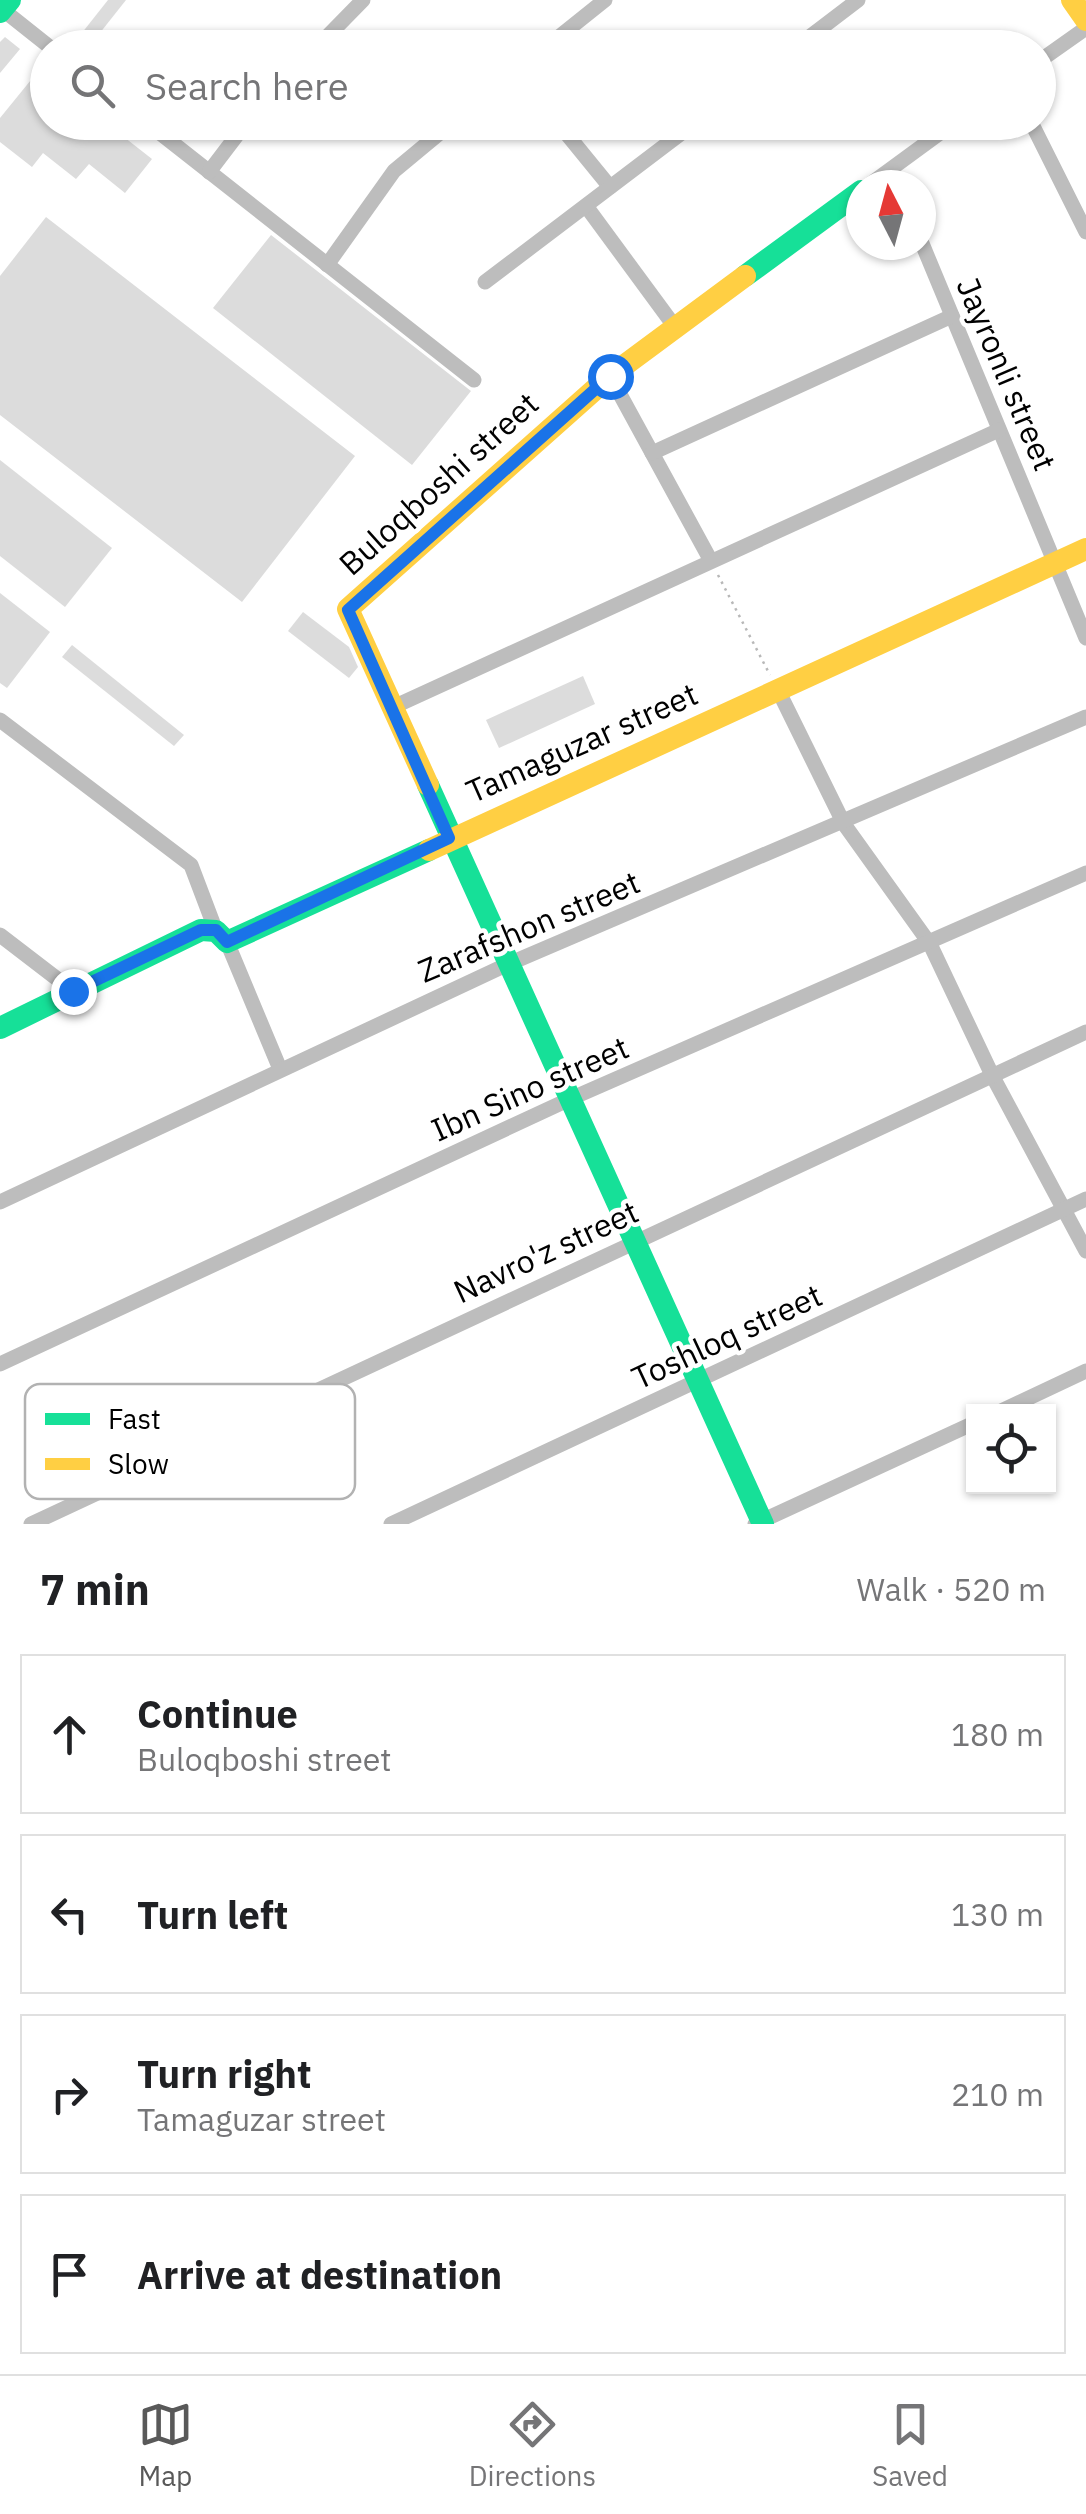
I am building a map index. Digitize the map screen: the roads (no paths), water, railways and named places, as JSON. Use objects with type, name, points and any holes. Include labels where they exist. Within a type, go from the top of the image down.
[{"type":"street","points":[[334,30],[363,0]]},
{"type":"street","points":[[568,30],[605,0]]},
{"type":"street","points":[[1072,0],[1086,20]]},
{"type":"street","points":[[818,30],[854,1]]},
{"type":"street","points":[[4,7],[30,30]]},
{"type":"street","points":[[1056,49],[1086,28]]},
{"type":"street","points":[[169,140],[474,380]]},
{"type":"street","points":[[209,172],[233,140]]},
{"type":"street","points":[[328,265],[394,171],[431,140]]},
{"type":"street","points":[[572,140],[610,187]]},
{"type":"street","points":[[485,282],[672,140]]},
{"type":"street","points":[[891,169],[930,140]]},
{"type":"street","points":[[1040,140],[1086,232]]},
{"type":"street","name":"Buloqboshi street","points":[[391,708],[348,610],[610,376],[846,201]]},
{"type":"street","points":[[586,206],[675,327]]},
{"type":"street","name":"Jayronli street","points":[[929,260],[1086,638]]},
{"type":"street","points":[[652,454],[952,316]]},
{"type":"street","points":[[610,376],[711,561]]},
{"type":"street","points":[[966,1427],[760,1523],[700,1380],[391,708],[999,430]]},
{"type":"street","name":"Tamaguzar street","points":[[0,1028],[201,930],[221,936],[449,838],[1086,548]]},
{"type":"street","points":[[778,690],[844,824],[930,944],[992,1077],[1086,1251]]},
{"type":"street","name":"Zarafshon street","points":[[0,1202],[506,965],[844,824],[1086,717]]},
{"type":"street","points":[[0,720],[191,865],[280,1069]]},
{"type":"street","name":"Ibn Sino street","points":[[0,1364],[570,1100],[1086,874]]},
{"type":"street","points":[[0,935],[73,991]]},
{"type":"street","name":"Navro'z street","points":[[330,1384],[1086,1032]]},
{"type":"street","name":"Toshloq street","points":[[390,1524],[1086,1199]]},
{"type":"street","points":[[1015,1404],[1086,1371]]},
{"type":"street","name":"Navro'z street","points":[[31,1524],[84,1499]]}]
